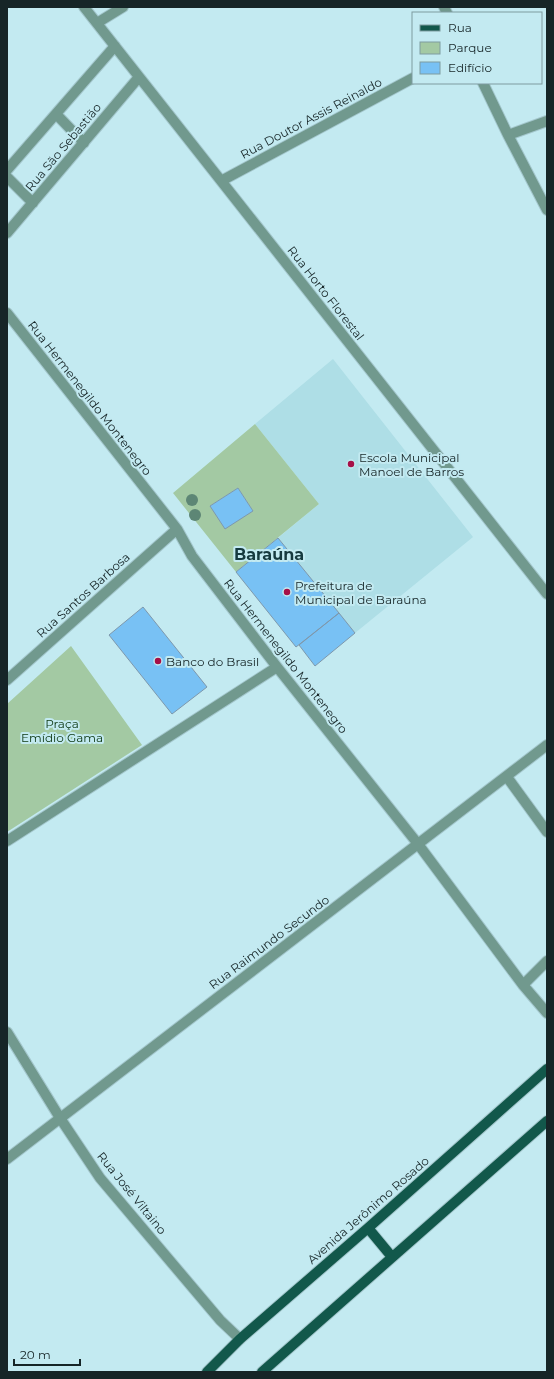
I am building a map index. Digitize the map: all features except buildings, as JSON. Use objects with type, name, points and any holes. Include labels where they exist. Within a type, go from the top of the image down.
[{"type":"main road","name":"Avenida Jerônimo Rosado","points":[[208,1372],[240,1339],[547,1069]]},
{"type":"main road","points":[[266,1371],[392,1257],[547,1121]]},
{"type":"main road","points":[[368,1228],[392,1257]]},
{"type":"street","name":"Rua Horto Florestal","points":[[84,7],[547,594]]},
{"type":"street","points":[[96,23],[123,7]]},
{"type":"street","points":[[7,170],[115,46]]},
{"type":"street","name":"Rua São Sebastião","points":[[7,233],[139,77]]},
{"type":"street","name":"Rua Doutor Assis Reinaldo","points":[[221,181],[412,79]]},
{"type":"street","points":[[484,84],[508,135],[547,210]]},
{"type":"street","points":[[56,114],[84,143]]},
{"type":"street","points":[[508,135],[547,121]]},
{"type":"street","points":[[7,177],[33,203]]},
{"type":"street","name":"Rua Hermenegildo Montenegro","points":[[7,313],[177,529],[192,556],[277,667],[418,844],[523,985],[547,1013]]},
{"type":"street","name":"Rua Santos Barbosa","points":[[7,680],[177,529]]},
{"type":"street","points":[[7,841],[277,667]]},
{"type":"street","name":"Rua Raimundo Secundo","points":[[7,1159],[547,745]]},
{"type":"street","points":[[507,777],[547,832]]},
{"type":"street","points":[[523,985],[547,961]]},
{"type":"street","name":"Rua José Viltaino","points":[[7,1032],[60,1118],[103,1182],[220,1320],[240,1339]]},
{"type":"shaded area","name":"Escola Municipal Manoel de Barros","points":[[333,359],[473,537],[355,633],[278,538],[319,504],[255,424]]},
{"type":"green space","points":[[255,424],[319,504],[236,572],[173,493]],"holes":[[[238,488],[253,511],[210,506]]]},
{"type":"green space","name":"Praça Emídio Gama","points":[[71,646],[142,745],[7,832],[7,704]]},
{"type":"place","name":"Escola Municipal Manoel de Barros","points":[[351,464]]},
{"type":"place","name":"Prefeitura de Municipal de Baraúna","points":[[287,592]]},
{"type":"place","name":"Banco do Brasil","points":[[158,661]]},
{"type":"district","name":"Baraúna","points":[[269,554]]}]
